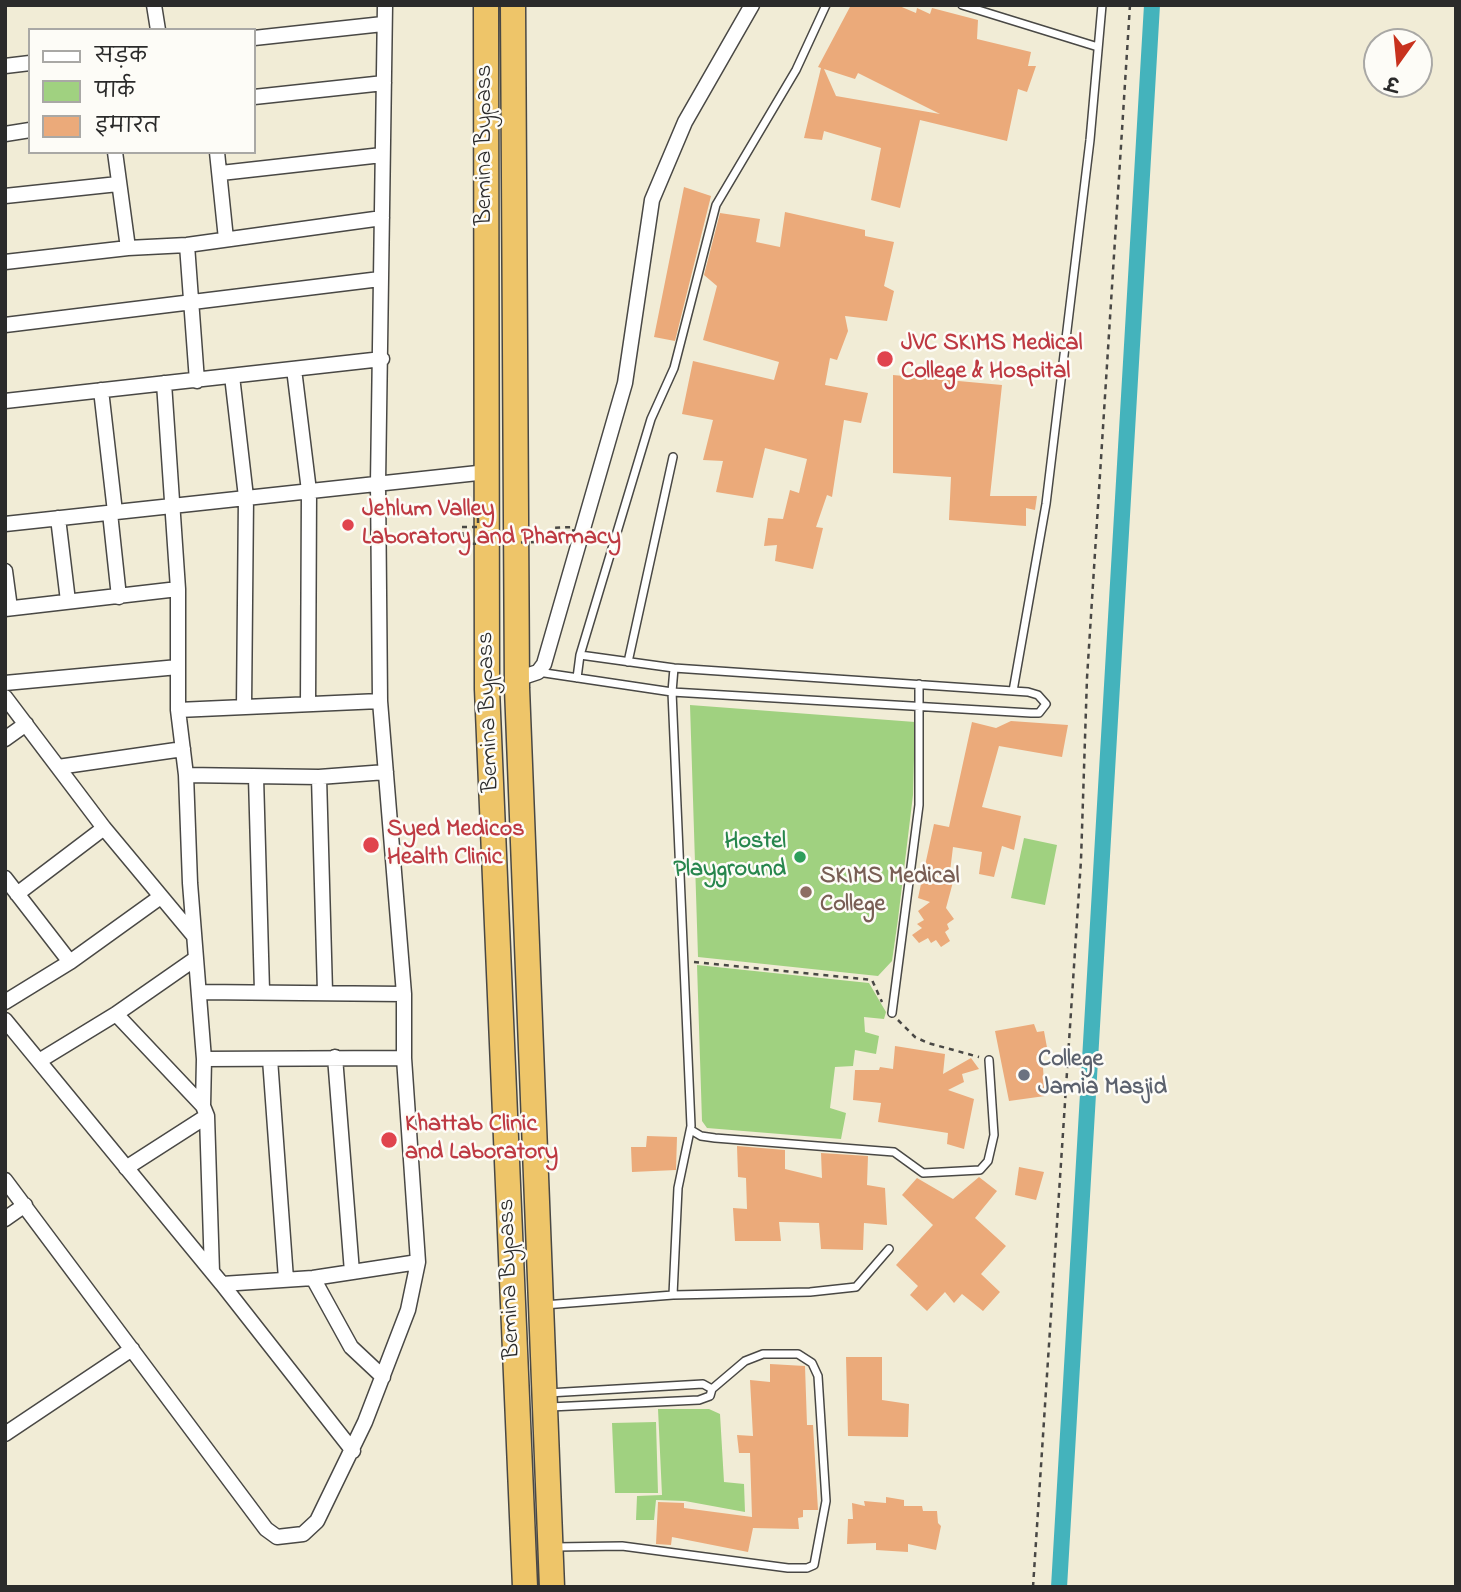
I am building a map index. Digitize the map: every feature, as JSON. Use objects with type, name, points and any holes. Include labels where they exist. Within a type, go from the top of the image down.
[{"type":"highway","name":"Bemina Bypass","points":[[486,5],[487,689],[525,1587]]},
{"type":"highway","name":"Bemina Bypass","points":[[513,5],[541,1305],[552,1587]]},
{"type":"street","points":[[154,5],[158,28]]},
{"type":"street","points":[[5,1180],[265,1529],[277,1537],[303,1534],[317,1521],[354,1451],[408,1310],[418,1262],[404,1058],[404,994],[380,701],[380,279],[385,5]]},
{"type":"street","points":[[527,676],[544,664],[625,383],[652,200],[685,122],[752,5]]},
{"type":"street","points":[[256,38],[383,24]]},
{"type":"street","points":[[5,66],[28,63]]},
{"type":"street","points":[[256,97],[384,83]]},
{"type":"street","points":[[5,134],[28,130]]},
{"type":"street","points":[[115,154],[128,248]]},
{"type":"street","points":[[217,154],[226,239]]},
{"type":"street","points":[[221,173],[382,155]]},
{"type":"street","points":[[5,196],[118,184]]},
{"type":"street","points":[[5,262],[128,248],[187,245],[382,218]]},
{"type":"street","points":[[187,245],[197,381]]},
{"type":"street","points":[[5,325],[380,279]]},
{"type":"street","points":[[5,401],[382,359]]},
{"type":"street","points":[[294,369],[309,491],[308,704]]},
{"type":"street","points":[[232,376],[246,497],[244,707]]},
{"type":"street","points":[[164,383],[178,589],[178,710],[186,775],[195,959],[204,1059],[212,1272]]},
{"type":"street","points":[[101,390],[119,597]]},
{"type":"street","points":[[5,524],[487,472]]},
{"type":"street","points":[[58,518],[68,601]]},
{"type":"street","points":[[5,571],[8,609],[178,589]]},
{"type":"street","points":[[5,683],[178,667]]},
{"type":"street","points":[[5,697],[103,828],[159,898],[194,936]]},
{"type":"street","points":[[178,710],[380,701]]},
{"type":"street","points":[[5,739],[26,724]]},
{"type":"street","points":[[58,767],[183,748]]},
{"type":"street","points":[[186,775],[319,777],[386,772]]},
{"type":"street","points":[[256,777],[262,991]]},
{"type":"street","points":[[319,777],[325,992]]},
{"type":"street","points":[[17,894],[103,828]]},
{"type":"street","points":[[5,877],[71,962]]},
{"type":"street","points":[[5,1002],[71,962],[159,898]]},
{"type":"street","points":[[39,1062],[116,1014],[195,959]]},
{"type":"street","points":[[199,992],[404,994]]},
{"type":"street","points":[[116,1014],[205,1111]]},
{"type":"street","points":[[5,1020],[222,1284],[354,1451]]},
{"type":"street","points":[[335,1057],[352,1272]]},
{"type":"street","points":[[204,1059],[404,1058]]},
{"type":"street","points":[[270,1059],[286,1279]]},
{"type":"street","points":[[126,1168],[205,1111]]},
{"type":"street","points":[[5,1219],[24,1205]]},
{"type":"street","points":[[222,1284],[313,1278],[418,1262]]},
{"type":"street","points":[[313,1278],[351,1347],[383,1377]]},
{"type":"street","points":[[5,1434],[132,1349]]},
{"type":"lane","points":[[577,678],[580,655],[651,419],[674,368],[716,205],[796,70],[826,5]]},
{"type":"lane","points":[[962,5],[1098,47]]},
{"type":"lane","points":[[1013,691],[1046,504],[1090,140],[1102,5]]},
{"type":"lane","points":[[628,662],[673,457]]},
{"type":"lane","points":[[527,676],[577,678],[671,692],[918,704],[1031,713],[1044,709],[1045,699],[1038,695],[1013,691],[674,668],[580,655]]},
{"type":"lane","points":[[673,1295],[678,1188],[691,1130],[671,692],[674,668]]},
{"type":"lane","points":[[892,1013],[919,805],[919,684]]},
{"type":"lane","points":[[691,1130],[701,1136],[715,1138],[894,1152],[923,1173],[980,1170],[988,1161],[994,1135],[989,1060]]},
{"type":"lane","points":[[541,1305],[673,1295],[810,1292],[856,1287],[889,1249]]},
{"type":"lane","points":[[545,1400],[699,1400],[710,1396],[712,1389],[744,1362],[763,1354],[798,1354],[808,1358],[816,1369],[826,1501],[814,1565],[807,1568],[788,1568],[622,1546],[550,1547]]},
{"type":"lane","points":[[545,1400],[703,1384],[712,1389]]},
{"type":"path","points":[[1033,1587],[1081,860],[1087,678],[1130,5]]},
{"type":"path","points":[[478,518],[478,527],[462,527],[463,544],[574,541],[573,527],[551,528]]},
{"type":"path","points":[[684,961],[872,980],[881,1001],[915,1037],[989,1060]]},
{"type":"green space","name":"Hostel Playground","points":[[690,705],[915,722],[913,795],[892,961],[878,976],[698,957]]},
{"type":"green space","points":[[1024,838],[1057,845],[1045,905],[1011,898]]},
{"type":"green space","points":[[697,965],[869,983],[886,1012],[884,1019],[864,1017],[865,1032],[879,1036],[876,1054],[855,1050],[853,1066],[835,1067],[830,1108],[846,1113],[841,1139],[707,1128],[702,1121]]},
{"type":"green space","points":[[658,1409],[709,1409],[720,1414],[724,1482],[744,1484],[745,1512],[685,1501],[656,1500],[654,1520],[636,1520],[637,1496],[662,1495]]},
{"type":"green space","points":[[656,1422],[658,1493],[615,1493],[612,1423]]},
{"type":"building","points":[[851,5],[897,5],[916,13],[917,8],[930,14],[932,8],[978,20],[977,39],[1031,52],[1028,66],[1036,66],[1027,92],[1018,89],[1007,141],[920,120],[900,208],[871,200],[881,148],[824,131],[822,140],[804,138],[821,68],[818,67]],"holes":[[[824,69],[855,79],[858,73],[940,114],[836,96]]]},
{"type":"building","points":[[684,187],[711,196],[675,341],[654,337]]},
{"type":"building","points":[[785,212],[865,230],[865,236],[894,242],[884,286],[894,291],[887,321],[845,316],[848,331],[837,360],[830,358],[825,385],[868,393],[861,423],[844,420],[832,497],[827,495],[816,527],[823,528],[813,569],[775,561],[777,545],[764,546],[768,518],[783,519],[790,490],[799,493],[807,459],[765,448],[753,498],[716,492],[723,461],[703,460],[713,420],[682,414],[693,361],[774,380],[779,362],[703,340],[717,286],[704,275],[720,213],[760,219],[756,242],[780,247]]},
{"type":"building","points":[[893,375],[1002,385],[990,496],[1037,496],[1035,510],[1026,508],[1026,526],[949,520],[951,477],[893,473]]},
{"type":"building","points":[[1011,721],[1068,725],[1062,757],[999,746],[982,807],[1021,816],[1014,850],[1002,846],[994,877],[979,874],[982,852],[953,847],[949,880],[953,882],[946,908],[954,919],[947,924],[949,929],[945,932],[950,941],[941,947],[936,940],[931,943],[928,938],[919,943],[912,935],[922,928],[917,924],[924,920],[918,911],[930,902],[918,898],[934,824],[949,827],[972,722],[996,728]]},
{"type":"building","name":"College Jamia Masjid","points":[[1034,1024],[1037,1032],[1044,1031],[1048,1053],[1042,1054],[1045,1096],[1009,1101],[995,1031]]},
{"type":"building","points":[[895,1046],[945,1054],[943,1074],[971,1058],[979,1069],[962,1074],[964,1082],[948,1090],[974,1099],[964,1149],[947,1144],[948,1133],[878,1122],[881,1103],[853,1100],[855,1070],[879,1070],[880,1067],[893,1069]]},
{"type":"building","points":[[647,1136],[677,1137],[676,1170],[632,1172],[631,1147],[646,1147]]},
{"type":"building","points":[[737,1146],[785,1150],[785,1169],[822,1178],[821,1153],[868,1156],[867,1185],[885,1188],[887,1225],[864,1223],[863,1250],[821,1249],[819,1223],[779,1222],[781,1241],[735,1241],[733,1208],[747,1209],[746,1178],[738,1177]]},
{"type":"building","points":[[1019,1167],[1044,1172],[1036,1200],[1015,1195]]},
{"type":"building","points":[[979,1177],[997,1191],[975,1218],[1006,1246],[981,1274],[1000,1292],[983,1311],[962,1294],[954,1303],[945,1292],[927,1311],[910,1295],[918,1286],[896,1265],[933,1225],[902,1195],[917,1178],[953,1199]]},
{"type":"building","points":[[846,1357],[882,1357],[882,1400],[909,1404],[908,1437],[848,1436]]},
{"type":"building","points":[[770,1364],[805,1366],[807,1425],[813,1425],[818,1510],[803,1510],[803,1517],[798,1518],[799,1529],[753,1528],[748,1552],[672,1537],[671,1545],[656,1544],[658,1502],[684,1503],[684,1508],[752,1517],[750,1453],[739,1453],[737,1435],[753,1436],[750,1380],[770,1382]]},
{"type":"building","points":[[886,1497],[904,1500],[904,1506],[922,1506],[923,1511],[937,1511],[938,1523],[941,1526],[936,1550],[908,1544],[908,1552],[876,1550],[876,1543],[847,1544],[848,1519],[853,1519],[852,1503],[865,1506],[864,1501],[886,1503]]},
{"type":"waterway","points":[[1059,1587],[1152,5]]},
{"type":"place","name":"JVC SKIMS Medical College & Hospital","points":[[885,359]]},
{"type":"place","name":"Jehlum Valley Laboratory and Pharmacy","points":[[348,525]]},
{"type":"place","name":"Syed Medicos Health Clinic","points":[[371,845]]},
{"type":"place","name":"Hostel Playground","points":[[800,857]]},
{"type":"place","name":"SKIMS Medical College","points":[[806,892]]},
{"type":"place","name":"College Jamia Masjid","points":[[1024,1075]]},
{"type":"place","name":"Khattab Clinic and Laboratory","points":[[389,1140]]}]
